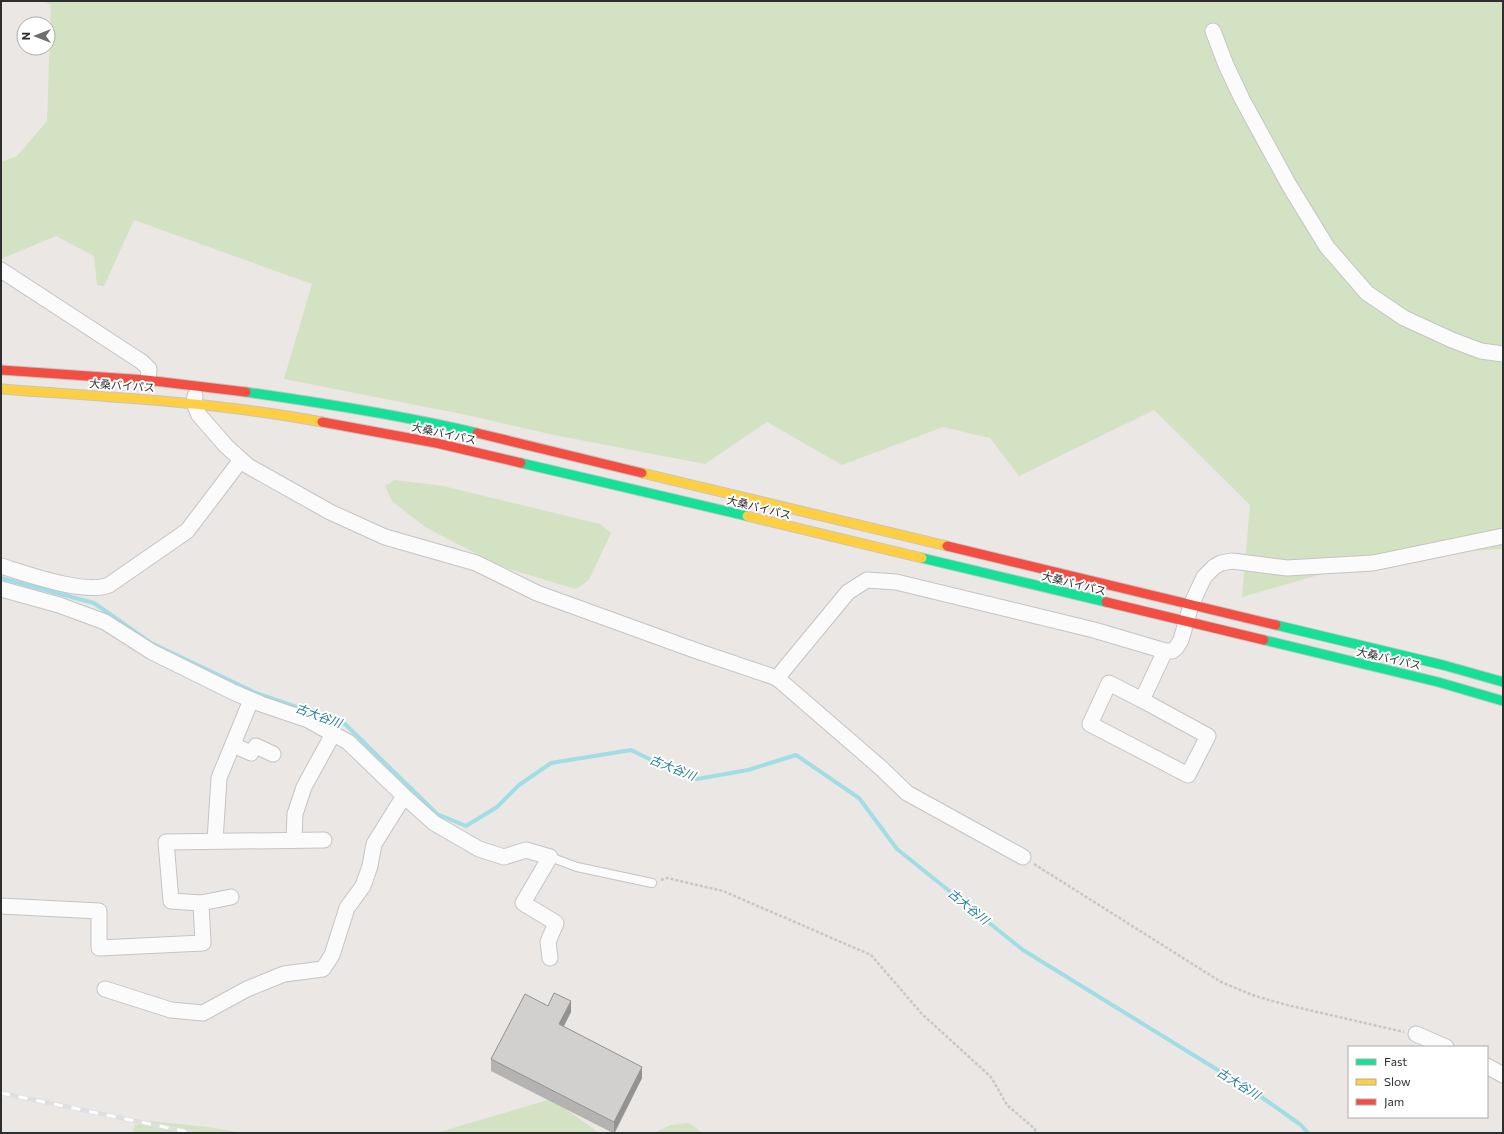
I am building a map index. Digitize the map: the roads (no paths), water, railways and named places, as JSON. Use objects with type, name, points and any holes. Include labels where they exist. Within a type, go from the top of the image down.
[{"type":"highway","name":"大桑バイパス","points":[[1,370],[148,380],[361,410],[443,425],[1443,665],[1503,682]]},
{"type":"highway","name":"大桑バイパス","points":[[1,389],[194,403],[290,416],[436,443],[1438,682],[1503,700]]},
{"type":"street","points":[[1213,31],[1226,65],[1242,99],[1289,185],[1327,247],[1367,293],[1404,318],[1452,340],[1481,350],[1503,354]]},
{"type":"street","points":[[2,272],[142,362],[149,370],[148,380]]},
{"type":"street","points":[[196,386],[194,403],[199,415],[226,446],[248,466],[330,512],[385,537],[476,563],[537,594],[777,678],[881,768],[906,793],[1023,856]]},
{"type":"street","points":[[1,566],[37,578],[87,589],[102,589],[187,531],[241,460]]},
{"type":"street","points":[[777,678],[848,592],[867,580],[896,582],[1094,630],[1164,651],[1172,651],[1181,640],[1191,605],[1204,577],[1214,567],[1221,563],[1232,561],[1287,568],[1373,563],[1503,536]]},
{"type":"street","points":[[1,588],[59,605],[105,622],[152,652],[251,700],[308,720],[348,742],[434,823],[479,849],[504,857],[526,850],[550,857],[523,903],[556,924],[548,942],[550,958]]},
{"type":"street","points":[[1142,700],[1164,651]]},
{"type":"street","points":[[1109,683],[1142,700],[1208,736],[1188,775],[1090,724],[1109,683]]},
{"type":"street","points":[[215,841],[219,778],[251,700]]},
{"type":"street","points":[[294,839],[295,814],[304,787],[333,734]]},
{"type":"street","points":[[233,745],[251,753],[256,746],[273,754]]},
{"type":"street","points":[[105,988],[171,1010],[203,1013],[247,990],[284,974],[323,969],[332,955],[347,908],[363,886],[370,866],[374,844],[404,796]]},
{"type":"street","points":[[231,897],[201,903],[171,901],[166,842],[294,839],[324,840]]},
{"type":"street","points":[[1,906],[99,911],[99,948],[203,943],[201,903]]},
{"type":"street","points":[[1416,1034],[1444,1046]]},
{"type":"street","points":[[1488,1067],[1503,1075]]},
{"type":"lane","points":[[550,857],[577,867],[652,883]]},
{"type":"waterway","name":"古大谷川","points":[[1,578],[94,603],[151,643],[256,693],[345,724],[437,814],[466,826],[497,807],[519,785],[551,763],[631,750],[670,769],[697,779],[748,770],[796,755],[859,798],[897,849],[1023,950],[1260,1096],[1301,1125],[1308,1133]]},
{"type":"railway","points":[[1,1093],[193,1133]]}]
